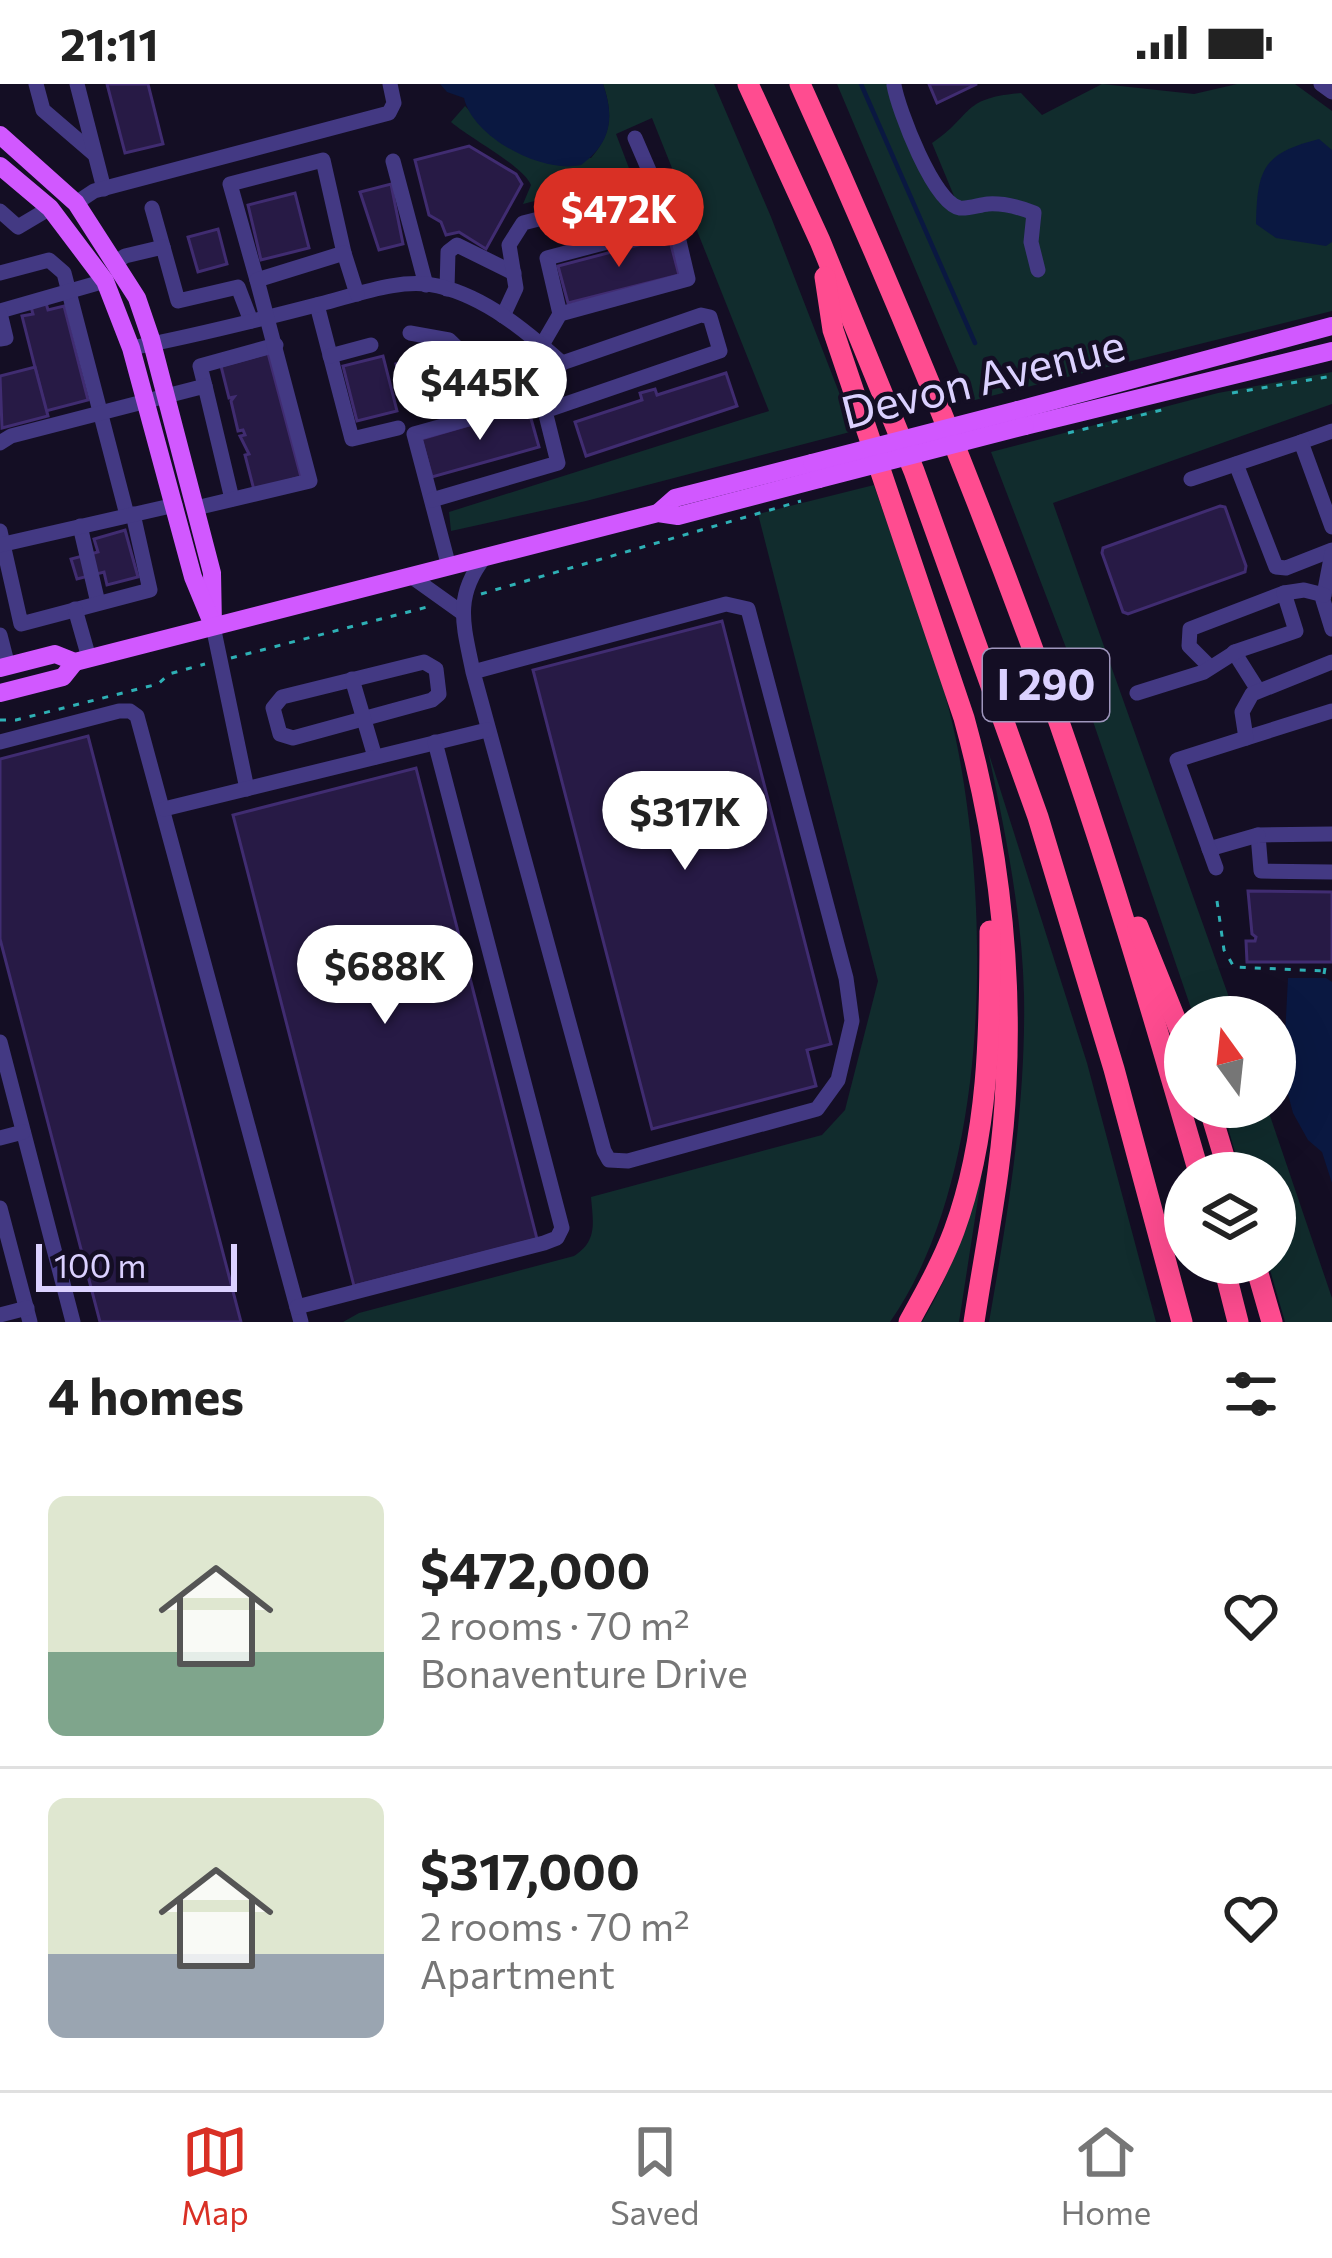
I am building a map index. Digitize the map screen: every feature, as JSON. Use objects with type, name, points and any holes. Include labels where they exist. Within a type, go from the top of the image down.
[{"type":"highway","name":"I 290","points":[[748,84],[820,241],[914,471],[1038,817],[1114,1069],[1182,1322]]},
{"type":"highway","name":"I 290","points":[[800,84],[1000,562],[1068,754],[1193,1152]]},
{"type":"highway","points":[[820,241],[833,331],[913,559],[976,763],[999,888],[1007,998],[1006,1086],[974,1322]]},
{"type":"highway","points":[[1068,754],[1166,996]]},
{"type":"highway","points":[[909,1322],[955,1230],[979,1127],[990,1007],[990,928],[976,763]]},
{"type":"highway","points":[[1228,1284],[1238,1322]]},
{"type":"highway","points":[[1261,1284],[1272,1322]]},
{"type":"main road","points":[[0,135],[76,203],[137,298],[212,573],[213,626]]},
{"type":"main road","points":[[0,166],[50,208],[105,281],[131,348],[193,577],[213,626]]},
{"type":"main road","name":"Devon Avenue","points":[[4,667],[55,654],[82,660],[412,577],[658,513],[675,498],[816,471],[1022,418],[1332,326]]},
{"type":"main road","name":"Devon Avenue","points":[[1022,418],[1332,351]]},
{"type":"main road","name":"Devon Avenue","points":[[0,693],[63,677],[82,660]]},
{"type":"street","points":[[36,84],[43,110],[95,154]]},
{"type":"street","points":[[77,84],[104,189]]},
{"type":"street","points":[[76,203],[104,189],[388,113],[394,103],[390,84]]},
{"type":"street","points":[[1321,84],[1332,92]]},
{"type":"street","points":[[894,85],[906,123],[947,202],[960,208],[1014,205],[1034,214],[1030,242],[1038,270]]},
{"type":"street","points":[[502,316],[516,288],[508,245],[524,223],[657,189],[635,138]]},
{"type":"street","points":[[260,318],[257,280],[230,184],[323,160],[357,294]]},
{"type":"street","points":[[393,161],[426,285]]},
{"type":"street","points":[[0,211],[9,229],[50,208]]},
{"type":"street","points":[[152,208],[178,301],[238,287],[276,345],[310,482],[196,508]]},
{"type":"street","points":[[410,333],[448,340],[476,366],[542,346],[560,314],[547,258],[675,224],[688,279],[560,314]]},
{"type":"street","points":[[447,289],[448,252],[457,245],[514,274]]},
{"type":"street","points":[[116,262],[163,247]]},
{"type":"street","points":[[257,280],[344,253]]},
{"type":"street","points":[[0,273],[49,260],[64,273],[100,413],[130,515],[150,590],[21,624],[1,540],[80,526],[130,515],[175,505]]},
{"type":"street","points":[[0,339],[6,338],[0,312],[105,281]]},
{"type":"street","points":[[131,348],[357,294],[426,285],[447,289],[502,316],[562,364]]},
{"type":"street","points":[[317,305],[352,439],[398,428]]},
{"type":"street","points":[[449,567],[414,434],[500,410],[537,392],[562,364],[701,315],[710,317],[721,351],[544,411]]},
{"type":"street","points":[[232,499],[200,365],[276,345]]},
{"type":"street","points":[[330,356],[371,345]]},
{"type":"street","points":[[0,443],[11,436],[205,386]]},
{"type":"street","points":[[432,500],[559,463],[537,392]]},
{"type":"street","points":[[1191,479],[1332,430]]},
{"type":"street","points":[[1301,442],[1332,527]]},
{"type":"street","points":[[1236,464],[1276,567],[1332,552],[1328,583],[1332,629]]},
{"type":"street","points":[[80,526],[98,603]]},
{"type":"street","points":[[473,672],[726,604],[748,610],[852,1003],[838,1080],[817,1109],[628,1161],[609,1160],[600,1145],[473,672],[461,612],[468,585],[484,558]]},
{"type":"street","points":[[412,577],[461,612]]},
{"type":"street","points":[[1210,667],[1189,646],[1190,629],[1284,593],[1328,583]]},
{"type":"street","points":[[1137,693],[1296,631],[1284,593]]},
{"type":"street","points":[[75,610],[82,660]]},
{"type":"street","points":[[213,626],[248,788]]},
{"type":"street","points":[[0,635],[4,667]]},
{"type":"street","points":[[1234,652],[1258,690]]},
{"type":"street","points":[[424,662],[436,669],[439,694],[432,700],[293,738],[280,734],[273,708],[282,697],[352,679],[424,662]]},
{"type":"street","points":[[1246,738],[1242,712],[1258,690],[1332,662]]},
{"type":"street","points":[[352,679],[375,757]]},
{"type":"street","points":[[0,742],[130,711],[141,723],[299,1315],[544,1243],[557,1238],[562,1228],[435,742]]},
{"type":"street","points":[[1216,868],[1177,760],[1332,711]]},
{"type":"street","points":[[164,809],[487,730]]},
{"type":"street","points":[[1209,849],[1258,836],[1332,834]]},
{"type":"street","points":[[1258,836],[1261,871],[1332,872]]},
{"type":"street","points":[[0,1042],[73,1322]]},
{"type":"street","points":[[0,1138],[23,1132]]},
{"type":"street","points":[[0,1208],[29,1315],[0,1315]]},
{"type":"path","points":[[1227,394],[1332,376]]},
{"type":"path","points":[[1052,436],[1179,406]]},
{"type":"path","points":[[472,596],[803,501]]},
{"type":"path","points":[[250,653],[436,605]]},
{"type":"path","points":[[0,720],[158,684],[180,671]]},
{"type":"path","points":[[1217,901],[1224,950],[1234,967],[1332,971]]},
{"type":"green space","points":[[603,84],[714,84],[854,431],[451,531],[449,512],[769,411],[652,118],[616,134],[632,176],[523,204],[531,185],[526,178],[451,122],[465,106],[498,140],[591,158],[609,123]]},
{"type":"green space","points":[[837,84],[893,84],[899,120],[939,202],[954,196],[932,143],[987,99],[1021,93],[1042,115],[1102,84],[1194,94],[1237,84],[1295,84],[1332,111],[1332,311],[971,401]]},
{"type":"green space","points":[[1332,372],[1332,404],[1053,503],[1229,996],[1187,996],[1083,692],[991,452],[1218,393]]},
{"type":"green space","points":[[874,485],[952,721],[969,821],[977,970],[964,1123],[947,1196],[923,1263],[890,1322],[343,1322],[359,1313],[574,1256],[590,1237],[591,1197],[822,1135],[845,1110],[878,981],[758,514]]},
{"type":"green space","points":[[988,751],[1087,1063],[1156,1322],[989,1322],[1019,1119],[1024,995],[1016,902]]},
{"type":"green space","points":[[1228,1128],[1274,1128],[1282,1152],[1235,1152]]},
{"type":"green space","points":[[984,1160],[959,1322],[922,1322],[959,1244]]},
{"type":"green space","points":[[1296,1192],[1332,1298],[1332,1322],[1285,1322],[1274,1284],[1296,1284]]},
{"type":"water","points":[[440,84],[603,84],[608,129],[599,148],[581,165],[548,164],[495,139],[470,113],[464,98]]},
{"type":"water","points":[[1319,139],[1332,150],[1332,242],[1326,246],[1276,238],[1256,224],[1262,176],[1275,157]]},
{"type":"water","points":[[1288,978],[1332,982],[1332,1183],[1322,1152],[1308,1140],[1296,1118],[1296,996],[1287,996]]},
{"type":"building","points":[[107,84],[148,84],[163,144],[125,153]]},
{"type":"building","points":[[929,84],[977,84],[937,103]]},
{"type":"building","points":[[469,146],[516,174],[522,184],[486,249],[459,232],[446,235],[441,222],[429,215],[415,160]]},
{"type":"building","points":[[391,184],[403,244],[379,250],[360,192]]},
{"type":"building","points":[[295,193],[309,248],[261,260],[248,205]]},
{"type":"building","points":[[218,229],[227,264],[198,272],[188,237]]},
{"type":"building","points":[[669,237],[679,275],[568,303],[558,266]]},
{"type":"building","points":[[46,303],[48,310],[64,306],[88,400],[46,411],[22,316],[33,314],[31,307]]},
{"type":"building","points":[[454,352],[464,392],[406,403],[396,364]]},
{"type":"building","points":[[268,353],[301,477],[254,490],[245,455],[249,454],[240,436],[245,435],[238,431],[234,397],[229,398],[221,366]]},
{"type":"building","points":[[383,356],[397,411],[357,421],[343,366]]},
{"type":"building","points":[[35,367],[48,416],[2,428],[0,376]]},
{"type":"building","points":[[726,373],[737,406],[586,456],[575,422],[642,400],[640,393],[655,389],[657,395]]},
{"type":"building","points":[[528,408],[539,447],[432,477],[421,439]]},
{"type":"building","points":[[1225,507],[1245,572],[1123,612],[1103,548]]},
{"type":"building","points":[[125,530],[138,577],[107,585],[104,572],[77,579],[71,559],[98,552],[94,539]]},
{"type":"building","points":[[722,621],[831,1044],[807,1050],[816,1086],[652,1129],[533,670]]},
{"type":"building","points":[[88,736],[241,1322],[100,1322],[0,939],[0,759]]},
{"type":"building","points":[[416,768],[537,1239],[354,1286],[233,815]]},
{"type":"building","points":[[1248,891],[1332,892],[1332,962],[1247,962],[1246,941],[1256,937]]},
{"type":"waterway","points":[[861,84],[975,343]]}]
